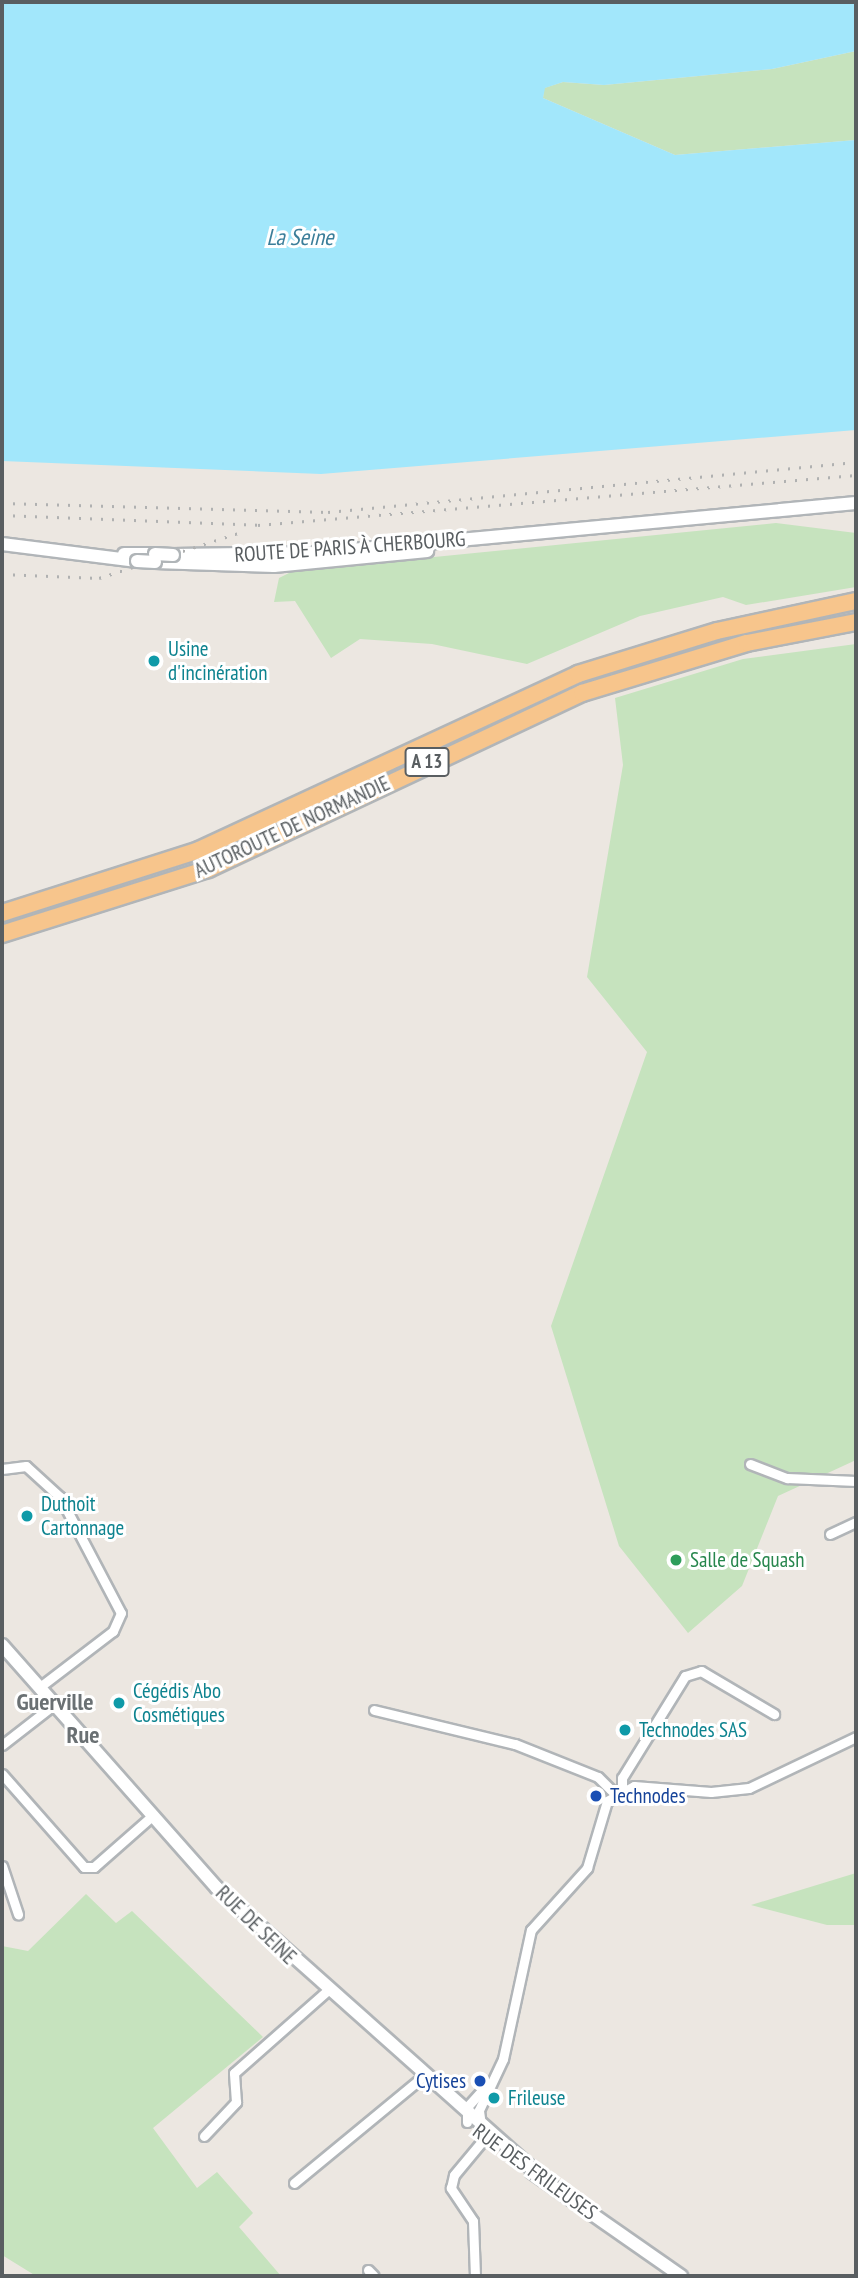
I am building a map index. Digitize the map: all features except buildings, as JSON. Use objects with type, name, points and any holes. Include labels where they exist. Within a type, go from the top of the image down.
[{"type":"highway","name":"AUTOROUTE DE NORMANDIE","points":[[3,913],[199,850],[578,674],[718,631],[856,601]]},
{"type":"highway","name":"AUTOROUTE DE NORMANDIE","points":[[5,934],[208,869],[582,693],[747,643],[856,622]]},
{"type":"main road","name":"ROUTE DE PARIS À CHERBOURG","points":[[93,554],[137,561],[173,555],[287,555],[524,536],[856,503]]},
{"type":"main road","name":"ROUTE DE PARIS À CHERBOURG","points":[[2,544],[93,554],[274,566],[363,560],[524,536]]},
{"type":"main road","name":"RUE DE SEINE","points":[[2,1645],[41,1686],[216,1888],[367,2028],[437,2085],[464,2115]]},
{"type":"main road","name":"RUE DES FRILEUSES","points":[[367,2028],[420,2079],[540,2176],[681,2276]]},
{"type":"street","points":[[750,1464],[787,1478],[856,1481]]},
{"type":"street","points":[[2,1469],[26,1466],[60,1497],[122,1617],[41,1686]]},
{"type":"street","points":[[830,1534],[856,1522]]},
{"type":"street","points":[[464,2115],[493,2080],[505,2052],[531,1930],[587,1868],[600,1814],[619,1792],[622,1778],[685,1676],[701,1671],[774,1714]]},
{"type":"street","points":[[2,1745],[55,1703]]},
{"type":"street","points":[[374,1710],[515,1744],[597,1777],[619,1792],[654,1787],[749,1788],[856,1737]]},
{"type":"street","points":[[2,1773],[84,1867],[93,1867],[153,1815]]},
{"type":"street","points":[[2,1866],[19,1914]]},
{"type":"street","points":[[204,2136],[236,2102],[234,2073],[327,1992]]},
{"type":"street","points":[[294,2183],[420,2079]]},
{"type":"street","points":[[437,2085],[461,2098],[480,2098]]},
{"type":"street","points":[[475,2276],[473,2221],[451,2188],[454,2175],[486,2133],[480,2098]]},
{"type":"green space","points":[[856,51],[856,140],[675,155],[543,98],[544,88],[563,82],[604,85],[772,69]]},
{"type":"green space","points":[[776,523],[856,533],[856,587],[746,605],[723,597],[640,616],[527,664],[432,644],[360,639],[331,658],[295,601],[274,602],[279,578],[293,571]]},
{"type":"green space","points":[[856,644],[856,1460],[778,1496],[742,1586],[688,1633],[619,1546],[551,1326],[647,1052],[587,977],[623,765],[615,698],[743,659]]},
{"type":"green space","points":[[856,1873],[856,1925],[827,1925],[751,1905]]},
{"type":"green space","points":[[86,1894],[116,1923],[132,1911],[263,2037],[153,2128],[197,2188],[217,2172],[253,2213],[239,2227],[281,2276],[36,2276],[2,2255],[2,1946],[28,1951]]},
{"type":"water","name":"La Seine","points":[[2,2],[856,2],[856,51],[772,69],[604,85],[563,82],[545,88],[543,98],[675,155],[856,140],[856,430],[321,474],[2,461]]},
{"type":"railway","points":[[2,503],[328,512],[856,462]]},
{"type":"railway","points":[[2,515],[258,525],[856,475]]},
{"type":"railway","points":[[2,574],[99,578],[238,533]]},
{"type":"place","name":"Usine d'incinération","points":[[154,661]]},
{"type":"place","name":"Duthoit Cartonnage","points":[[27,1516]]},
{"type":"place","name":"Salle de Squash","points":[[676,1560]]},
{"type":"place","name":"Cégédis Abo Cosmétiques","points":[[119,1703]]},
{"type":"place","name":"Technodes SAS","points":[[625,1730]]},
{"type":"place","name":"Technodes","points":[[596,1796]]},
{"type":"place","name":"Cytises","points":[[480,2081]]},
{"type":"place","name":"Frileuse","points":[[494,2098]]},
{"type":"district","name":"Guerville","points":[[55,1702]]},
{"type":"district","name":"Rue","points":[[83,1735]]}]
